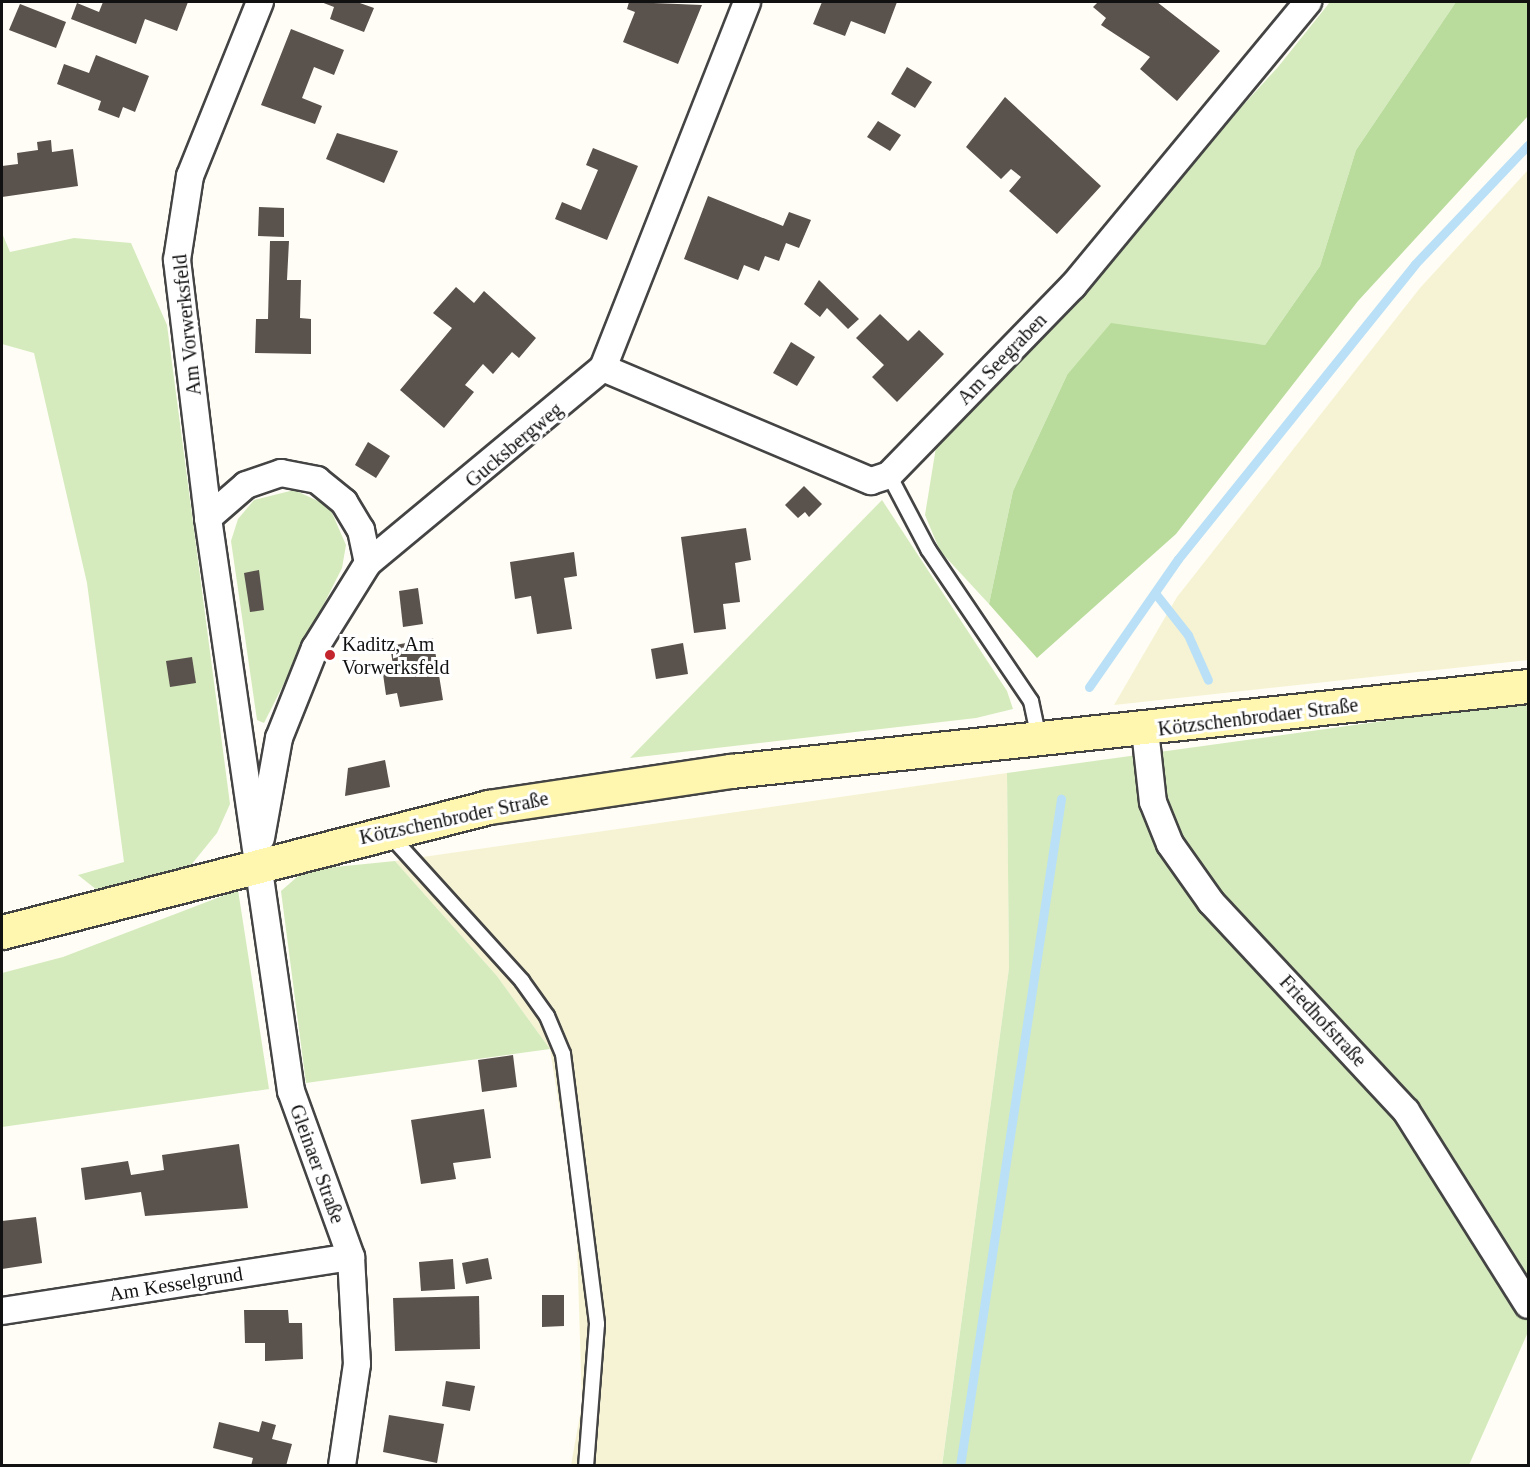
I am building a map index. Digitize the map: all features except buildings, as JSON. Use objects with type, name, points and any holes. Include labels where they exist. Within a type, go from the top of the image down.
[{"type":"street","name":"Am Vorwerksfeld","points":[[257,862],[207,518],[177,260],[190,176],[260,2]]},
{"type":"street","name":"Gucksbergweg","points":[[257,862],[279,738],[315,648],[368,563],[603,368],[747,2]]},
{"type":"street","name":"Am Seegraben","points":[[889,475],[1073,286],[1308,2]]},
{"type":"street","points":[[603,368],[871,481],[889,475]]},
{"type":"street","points":[[207,518],[246,485],[281,473],[317,480],[344,502],[361,530],[368,563]]},
{"type":"street","name":"Kötzschenbrodaer Straße","points":[[987,745],[1039,738],[1145,730],[1528,686]]},
{"type":"street","name":"Friedhofstraße","points":[[1145,730],[1153,802],[1170,844],[1211,902],[1406,1111],[1528,1305]]},
{"type":"street","name":"Kötzschenbroder Straße","points":[[2,932],[257,862],[489,807],[708,774],[987,745]]},
{"type":"street","name":"Gleinaer Straße","points":[[257,862],[291,1091],[351,1257],[357,1364],[342,1466]]},
{"type":"street","name":"Am Kesselgrund","points":[[2,1311],[351,1257]]},
{"type":"lane","points":[[889,475],[928,549],[1031,701],[1039,738]]},
{"type":"lane","points":[[387,831],[522,981],[547,1016],[563,1054],[597,1324],[586,1466]]},
{"type":"shaded area","points":[[1528,170],[1528,660],[1114,705],[1177,597],[1420,288]]},
{"type":"shaded area","points":[[1007,773],[1009,968],[942,1465],[571,1465],[582,1404],[576,1211],[550,1049],[497,976],[395,861]]},
{"type":"green space","points":[[1330,2],[1456,2],[1356,150],[1320,266],[1265,345],[1209,340],[1067,375],[1013,491],[989,604],[940,551],[925,515],[937,441],[1278,67]]},
{"type":"green space","points":[[1456,2],[1528,2],[1528,116],[1358,301],[1176,534],[1037,658],[989,604],[1013,491],[1067,375],[1111,323],[1265,345],[1320,266],[1356,150]]},
{"type":"green space","points":[[2,233],[10,252],[74,238],[131,243],[167,325],[230,804],[217,833],[191,865],[102,894],[78,875],[124,862],[87,583],[34,353],[2,344]]},
{"type":"green space","points":[[294,490],[329,506],[346,545],[342,568],[264,723],[257,720],[231,541],[238,519],[254,500]]},
{"type":"green space","points":[[882,500],[1007,691],[1013,709],[976,718],[630,758]]},
{"type":"green space","points":[[1528,701],[1528,1332],[1469,1465],[942,1466],[1009,968],[1007,773]]},
{"type":"green space","points":[[395,861],[497,976],[550,1049],[306,1083],[281,891],[305,870]]},
{"type":"green space","points":[[238,890],[269,1089],[2,1127],[2,973],[63,957]]},
{"type":"waterway","points":[[1089,687],[1178,559],[1415,264],[1528,145]]},
{"type":"waterway","points":[[1155,593],[1188,635],[1208,680]]},
{"type":"waterway","points":[[960,1466],[1061,799]]},
{"type":"place","name":"Kaditz, Am Vorwerksfeld","points":[[330,655]]}]
